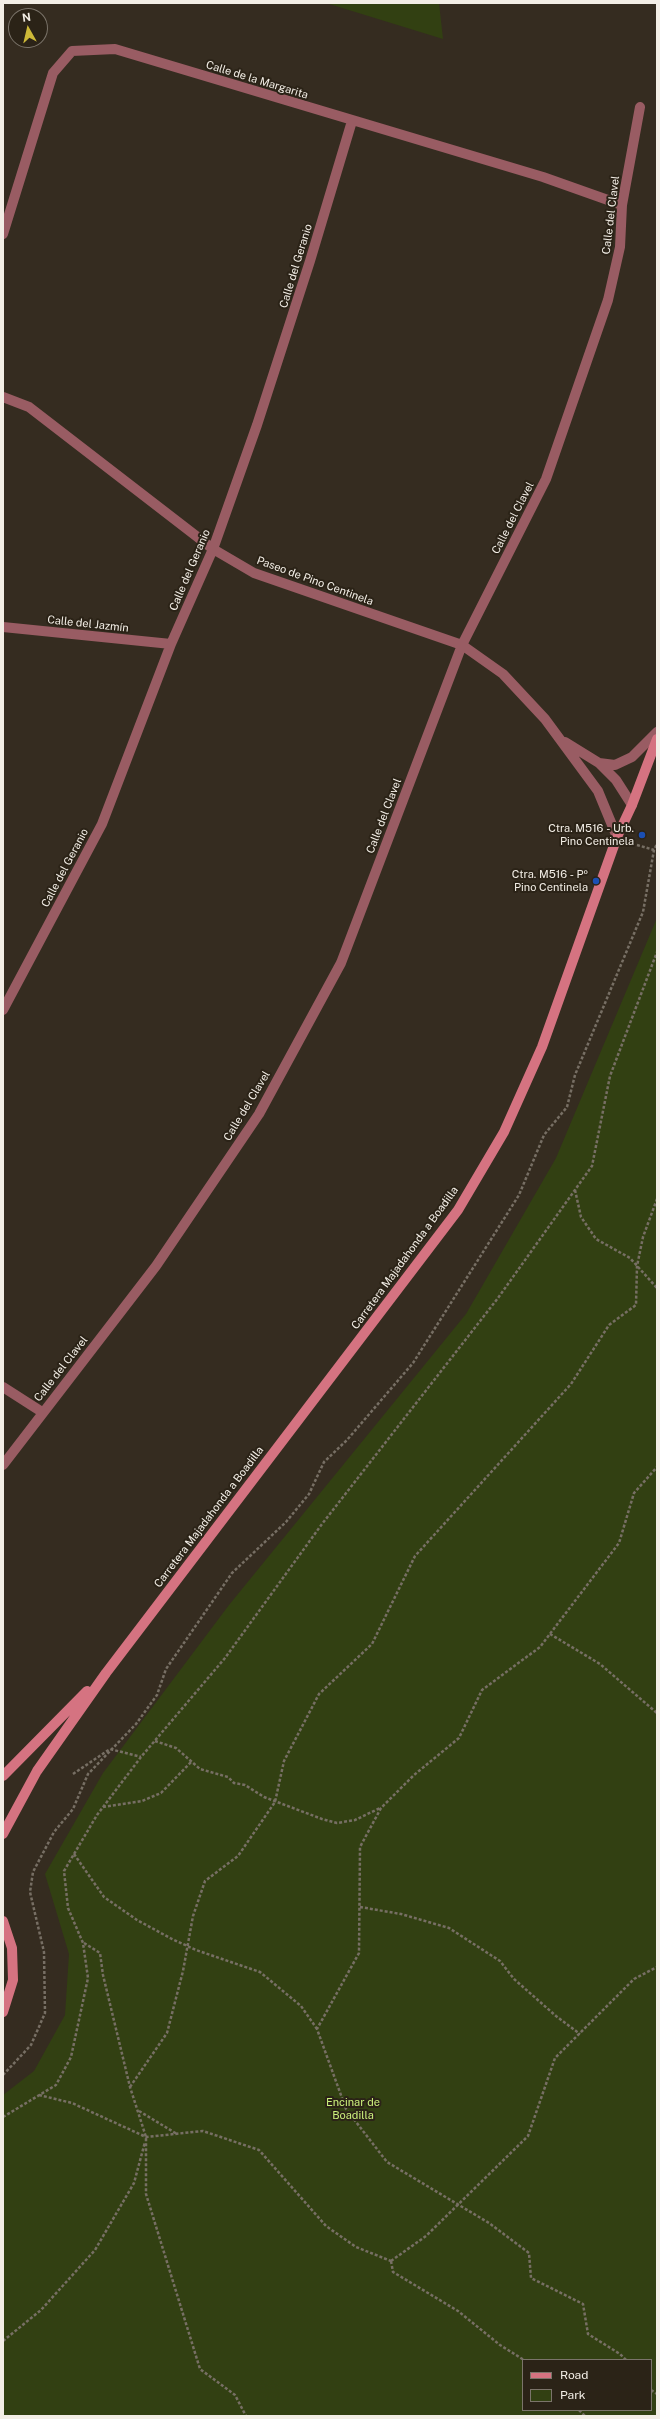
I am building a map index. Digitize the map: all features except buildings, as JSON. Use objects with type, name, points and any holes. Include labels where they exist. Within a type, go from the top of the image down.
[{"type":"street","name":"Calle de la Margarita","points":[[3,234],[53,73],[72,51],[115,49],[543,177],[622,205]]},
{"type":"street","name":"Calle del Clavel","points":[[3,1465],[42,1412],[156,1266],[259,1114],[341,963],[462,645],[546,479],[608,300],[620,247],[622,205],[640,106]]},
{"type":"street","name":"Calle del Geranio","points":[[3,1010],[102,824],[171,644],[213,549],[257,425],[306,276],[352,121]]},
{"type":"street","name":"Paseo de Pino Centinela","points":[[3,397],[29,407],[213,549],[254,573],[462,645],[503,674],[560,739]]},
{"type":"street","name":"Calle del Jazmín","points":[[3,627],[171,644]]},
{"type":"street","points":[[598,763],[615,765],[632,757],[657,732]]},
{"type":"street","points":[[560,739],[598,763],[616,780],[632,805]]},
{"type":"street","points":[[560,739],[598,791],[617,837]]},
{"type":"street","name":"Carretera Majadahonda a Boadilla","points":[[3,1834],[37,1771],[106,1673],[458,1210],[504,1132],[542,1047],[617,837],[632,805],[657,739]]},
{"type":"street","points":[[3,1387],[42,1412]]},
{"type":"street","name":"Carretera Majadahonda a Boadilla","points":[[3,1776],[106,1673]]},
{"type":"street","points":[[3,1921],[12,1948],[13,1980],[3,2012]]},
{"type":"path","points":[[73,1774],[119,1743],[136,1724],[157,1695],[166,1669],[232,1573],[286,1522],[309,1494],[324,1462],[347,1440],[413,1363],[519,1196],[544,1135],[567,1107],[575,1075],[643,912],[654,850],[657,844]]},
{"type":"path","points":[[637,845],[654,850]]},
{"type":"path","points":[[3,2117],[38,2094],[56,2085],[72,2057],[88,1978],[83,1943],[68,1908],[64,1871],[103,1807],[141,1757],[225,1658],[322,1524],[498,1298],[592,1166],[610,1076],[657,952]]},
{"type":"path","points":[[575,1189],[581,1217],[596,1238],[630,1258],[657,1288]]},
{"type":"path","points":[[130,2087],[167,2033],[188,1947],[193,1916],[205,1881],[238,1856],[276,1802],[284,1761],[319,1694],[372,1644],[414,1556],[571,1384],[609,1325],[636,1305],[637,1266],[643,1237],[657,1200]]},
{"type":"path","points":[[317,2029],[359,1953],[360,1847],[381,1808],[414,1775],[459,1738],[482,1690],[540,1647],[619,1543],[634,1493],[657,1467]]},
{"type":"path","points":[[550,1634],[600,1664],[657,1714]]},
{"type":"path","points":[[155,1741],[176,1748],[200,1769],[228,1776],[234,1783],[245,1785],[276,1802],[337,1823],[355,1820],[381,1808]]},
{"type":"path","points":[[110,1749],[141,1757]]},
{"type":"path","points":[[3,2075],[31,2046],[45,2013],[44,1952],[30,1892],[33,1872],[54,1832],[73,1809],[88,1774],[110,1749]]},
{"type":"path","points":[[103,1807],[142,1801],[160,1793],[192,1761]]},
{"type":"path","points":[[74,1854],[104,1897],[137,1920],[188,1947],[260,1972],[301,2006],[317,2029],[346,2109],[387,2162],[489,2223],[529,2253],[532,2278],[583,2304],[588,2334],[620,2354],[625,2359]]},
{"type":"path","points":[[360,1907],[401,1914],[449,1928],[500,1961],[514,1979],[556,2016],[580,2034]]},
{"type":"path","points":[[83,1943],[100,1952],[103,1975],[130,2087],[146,2137],[146,2194],[200,2369],[235,2395],[246,2416]]},
{"type":"path","points":[[391,2261],[426,2236],[528,2136],[555,2058],[634,1979],[657,1967]]},
{"type":"path","points":[[38,2094],[72,2104],[146,2137],[203,2131],[260,2150],[326,2226],[356,2247],[391,2261]]},
{"type":"path","points":[[138,2111],[178,2134]]},
{"type":"path","points":[[3,2341],[41,2310],[95,2250],[134,2183],[146,2137]]},
{"type":"path","points":[[391,2261],[393,2272],[458,2311],[500,2345],[522,2359]]},
{"type":"green space","points":[[326,3],[439,3],[443,39]]},
{"type":"green space","name":"Encinar de Boadilla","points":[[657,918],[657,2416],[3,2416],[3,2095],[34,2071],[65,2015],[69,1954],[45,1874],[103,1773],[229,1605],[466,1314],[556,1158]]},
{"type":"place","name":"Ctra. M516 - Urb. Pino Centinela","points":[[642,835]]},
{"type":"place","name":"Ctra. M516 - Pº Pino Centinela","points":[[596,881]]}]
